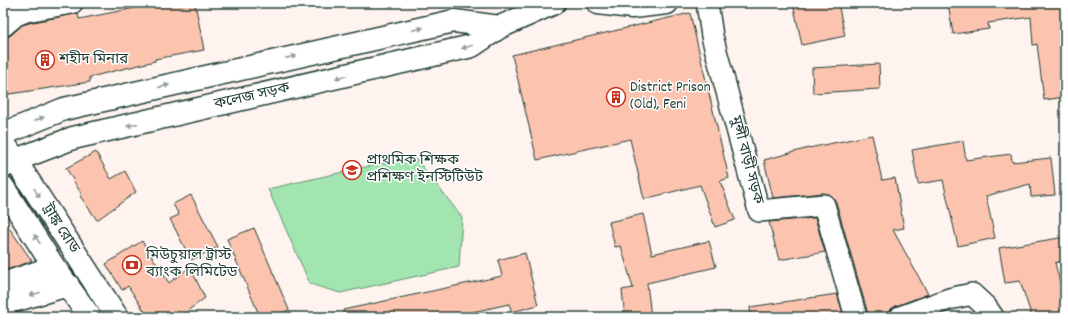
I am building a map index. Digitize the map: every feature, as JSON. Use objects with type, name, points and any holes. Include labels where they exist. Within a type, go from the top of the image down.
[{"type":"main road","name":"কলেজ সড়ক","points":[[10,164],[73,138],[472,46],[500,27],[554,3]]},
{"type":"main road","points":[[598,3],[632,7],[667,3]]},
{"type":"main road","name":"কলেজ সড়ক","points":[[3,134],[64,109],[454,21],[500,27]]},
{"type":"main road","name":"ট্রাঙ্ক রোড","points":[[3,141],[10,164],[117,317]]},
{"type":"main road","name":"ট্রাঙ্ক রোড","points":[[3,187],[54,267],[90,317]]},
{"type":"main road","points":[[3,284],[54,267]]},
{"type":"main road","points":[[3,304],[68,285]]},
{"type":"street","points":[[3,26],[16,15],[26,11],[72,3]]},
{"type":"street","name":"মুন্সী বাড়ী সড়ক","points":[[707,3],[712,36],[759,211],[824,205],[856,317]]},
{"type":"street","points":[[900,317],[949,299],[972,294],[986,307],[993,317]]},
{"type":"green space","points":[[414,156],[462,217],[459,267],[340,293],[310,284],[268,189]]},
{"type":"building","points":[[150,3],[195,3],[204,50],[155,59],[155,61],[90,77],[90,82],[3,95],[3,39],[11,35],[22,25],[78,13],[79,19],[150,5]]},
{"type":"building","points":[[793,3],[838,3],[845,36],[802,45]]},
{"type":"building","points":[[948,3],[1065,3],[1065,97],[1044,100],[1037,44],[1033,45],[1031,17],[988,23],[989,29],[953,34]]},
{"type":"building","name":"District Prison (Old), Feni","points":[[690,13],[729,178],[720,181],[735,220],[715,227],[700,185],[644,199],[630,139],[537,160],[512,55]]},
{"type":"building","points":[[879,64],[880,89],[813,93],[812,68]]},
{"type":"building","points":[[872,135],[882,180],[895,178],[904,228],[893,230],[928,294],[896,306],[891,309],[889,313],[883,315],[868,314],[836,202],[833,197],[829,194],[823,193],[773,198],[764,160],[809,148]]},
{"type":"building","points":[[963,141],[966,160],[1011,154],[1012,162],[1051,158],[1055,195],[1031,197],[1030,184],[986,196],[995,238],[958,246],[943,180],[918,184],[912,150]]},
{"type":"building","points":[[96,152],[111,179],[125,171],[136,192],[97,220],[80,196],[82,195],[66,168]]},
{"type":"building","points":[[191,195],[218,247],[191,260],[170,219],[179,215],[173,204]]},
{"type":"building","points":[[643,214],[652,254],[709,241],[716,267],[647,283],[651,317],[625,317],[622,290],[633,288],[621,246],[615,247],[609,222]]},
{"type":"building","points":[[815,218],[825,252],[779,260],[769,222]]},
{"type":"building","points":[[3,219],[32,261],[3,271]]},
{"type":"building","points":[[254,228],[289,310],[272,317],[260,317],[227,239]]},
{"type":"building","points":[[1065,237],[1065,260],[1055,263],[1065,303],[1065,317],[1032,317],[1020,281],[1005,283],[999,248]]},
{"type":"building","points":[[142,241],[169,283],[190,267],[205,298],[179,317],[148,317],[128,286],[122,290],[106,264]]},
{"type":"building","points":[[525,253],[538,305],[512,312],[509,304],[450,317],[344,317],[343,310],[502,276],[498,260]]},
{"type":"building","points":[[837,294],[842,310],[842,317],[751,317],[750,307]]},
{"type":"place","name":"শহীদ মিনার","points":[[45,60]]},
{"type":"place","name":"District Prison (Old), Feni","points":[[616,97]]},
{"type":"place","name":"প্রাথমিক শিক্ষক প্রশিক্ষণ ইনস্টিটিউট","points":[[352,170]]},
{"type":"place","name":"মিউচুয়াল ট্রাস্ট ব্যাংক লিমিটেড","points":[[132,265]]}]
